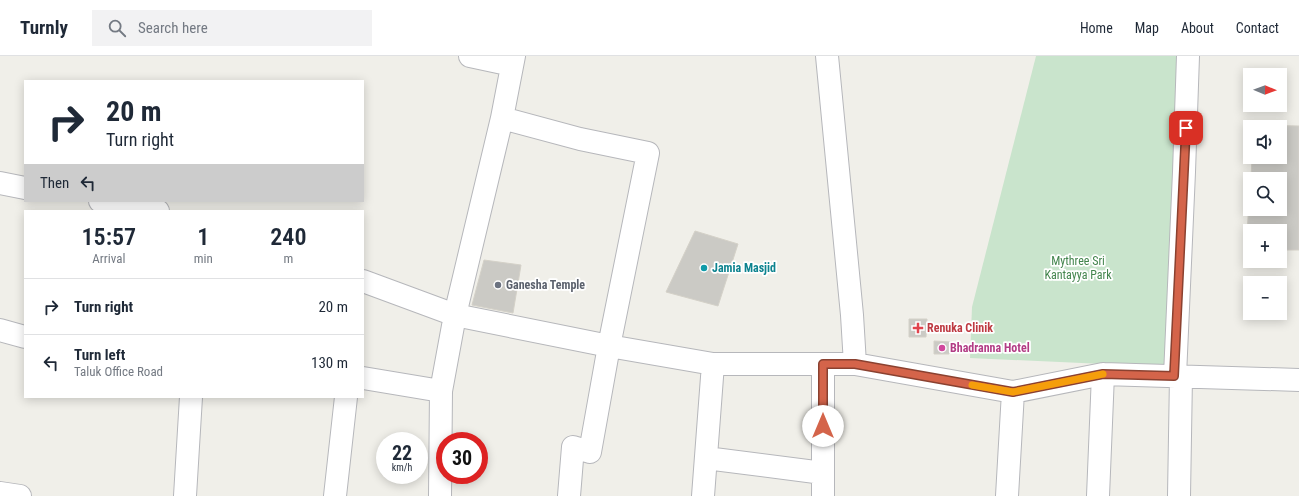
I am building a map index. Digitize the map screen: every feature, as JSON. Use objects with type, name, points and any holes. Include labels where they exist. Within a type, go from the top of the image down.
[{"type":"street","points":[[440,496],[441,391],[455,315],[502,118],[513,61],[470,56]]},
{"type":"street","points":[[827,56],[852,307],[855,364]]},
{"type":"street","points":[[1179,496],[1178,376],[1188,56]]},
{"type":"street","points":[[502,118],[580,139],[648,153],[609,346],[590,452],[573,447],[569,496]]},
{"type":"street","points":[[0,184],[24,188]]},
{"type":"street","points":[[106,202],[152,210]]},
{"type":"street","points":[[364,281],[455,315],[609,346],[713,364],[855,364],[1013,392],[1103,374],[1299,380]]},
{"type":"street","points":[[0,330],[24,337]]},
{"type":"street","points":[[703,496],[713,364]]},
{"type":"street","points":[[823,364],[824,496]]},
{"type":"street","points":[[1098,496],[1103,374]]},
{"type":"street","points":[[364,378],[441,391]]},
{"type":"street","points":[[1007,496],[1013,392]]},
{"type":"street","points":[[185,496],[190,398]]},
{"type":"street","points":[[335,496],[346,398]]},
{"type":"street","points":[[706,458],[824,473]]},
{"type":"street","points":[[0,493],[20,496]]},
{"type":"green space","name":"Mythree Sri Kantayya Park","points":[[1036,56],[1180,56],[1169,367],[970,358],[972,307]]},
{"type":"building","points":[[1287,126],[1299,126],[1299,250],[1287,250],[1287,224],[1248,224],[1248,216],[1287,216],[1287,172],[1251,172],[1252,164],[1287,164]]},
{"type":"building","name":"Jamia Masjid","points":[[695,231],[738,244],[718,306],[666,292]]},
{"type":"building","name":"Ganesha Temple","points":[[484,260],[521,265],[513,313],[472,305]]},
{"type":"building","name":"Renuka Clinik","points":[[909,319],[927,319],[926,337],[909,337]]},
{"type":"building","name":"Bhadranna Hotel","points":[[934,341],[952,342],[949,354],[934,354]]},
{"type":"slow traffic","points":[[972,385],[1013,392],[1103,374]]},
{"type":"place","name":"Jamia Masjid","points":[[704,268]]},
{"type":"place","name":"Ganesha Temple","points":[[498,285]]},
{"type":"place","name":"Renuka Clinik","points":[[918,328]]},
{"type":"place","name":"Bhadranna Hotel","points":[[942,348]]},
{"type":"route","points":[[823,426],[823,364],[855,364],[1013,392],[1103,374],[1174,376],[1186,128]]}]
